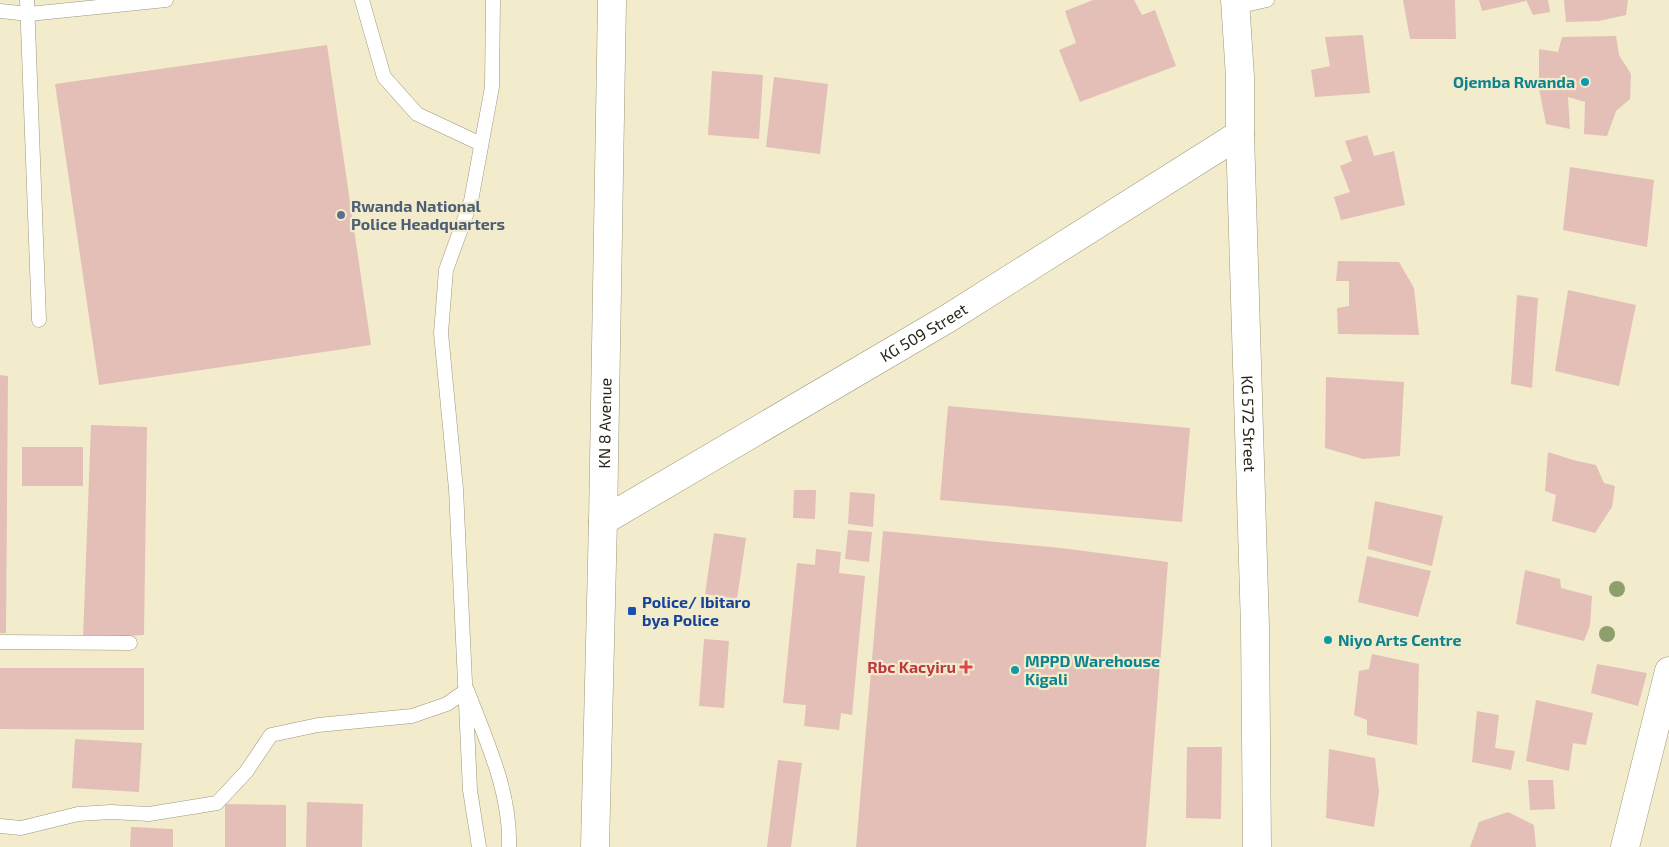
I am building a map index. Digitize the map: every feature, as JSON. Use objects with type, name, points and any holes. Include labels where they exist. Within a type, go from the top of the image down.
[{"type":"street","name":"KN 8 Avenue","points":[[595,847],[612,0]]},
{"type":"street","name":"KG 572 Street","points":[[1236,4],[1240,77],[1240,134],[1255,627],[1258,847]]},
{"type":"street","name":"KG 509 Street","points":[[603,520],[947,319],[1240,134]]},
{"type":"street","points":[[1625,847],[1669,671]]},
{"type":"lane","points":[[0,11],[28,7],[166,0]]},
{"type":"lane","points":[[362,0],[384,77],[417,114],[481,144]]},
{"type":"lane","points":[[478,847],[470,790],[456,489],[441,333],[446,270],[471,201],[492,87],[493,0]]},
{"type":"lane","points":[[1236,4],[1267,0]]},
{"type":"lane","points":[[28,7],[39,320]]},
{"type":"lane","points":[[0,642],[130,643]]},
{"type":"lane","points":[[0,826],[21,828],[78,814],[111,812],[149,814],[217,803],[246,772],[271,736],[318,725],[412,716],[446,704],[466,690]]},
{"type":"lane","points":[[466,690],[496,766],[510,827],[509,847]]},
{"type":"building","points":[[1093,0],[1134,0],[1142,15],[1155,10],[1176,66],[1080,102],[1059,50],[1076,43],[1065,11]]},
{"type":"building","points":[[1403,0],[1455,0],[1456,39],[1410,39]]},
{"type":"building","points":[[1479,0],[1526,0],[1526,1],[1482,11]]},
{"type":"building","points":[[1526,0],[1548,0],[1550,12],[1533,15]]},
{"type":"building","points":[[1564,0],[1628,0],[1626,15],[1599,21],[1566,22]]},
{"type":"building","points":[[1363,35],[1370,93],[1315,97],[1311,70],[1330,66],[1325,37]]},
{"type":"building","name":"Ojemba Rwanda","points":[[1616,36],[1619,55],[1631,74],[1630,99],[1616,111],[1607,136],[1584,134],[1585,102],[1568,97],[1570,129],[1546,124],[1539,89],[1539,49],[1558,52],[1562,37]]},
{"type":"building","points":[[327,45],[371,345],[99,385],[55,84]]},
{"type":"building","points":[[712,71],[763,75],[759,139],[708,135]]},
{"type":"building","points":[[774,77],[828,84],[820,154],[766,147]]},
{"type":"building","points":[[1367,135],[1374,156],[1394,151],[1405,205],[1341,220],[1334,197],[1350,192],[1340,166],[1352,161],[1345,141]]},
{"type":"building","points":[[1570,167],[1654,180],[1647,247],[1563,230]]},
{"type":"building","points":[[1338,261],[1399,262],[1414,288],[1419,335],[1338,334],[1337,308],[1349,306],[1349,281],[1336,281]]},
{"type":"building","points":[[1568,290],[1636,305],[1619,386],[1555,371]]},
{"type":"building","points":[[1517,295],[1538,298],[1532,388],[1511,384]]},
{"type":"building","points":[[0,375],[8,376],[6,633],[0,633]]},
{"type":"building","points":[[1326,377],[1404,382],[1400,456],[1363,459],[1325,448]]},
{"type":"building","points":[[948,406],[1190,428],[1182,522],[940,500]]},
{"type":"building","points":[[91,425],[147,427],[144,635],[83,638]]},
{"type":"building","points":[[22,447],[83,447],[83,486],[22,486]]},
{"type":"building","points":[[1548,452],[1596,465],[1604,483],[1615,486],[1612,507],[1595,533],[1552,521],[1556,495],[1545,491]]},
{"type":"building","points":[[794,490],[816,490],[815,519],[793,518]]},
{"type":"building","points":[[850,492],[875,494],[873,527],[848,524]]},
{"type":"building","points":[[1375,501],[1443,516],[1432,566],[1368,549]]},
{"type":"building","points":[[848,530],[872,532],[869,562],[845,559]]},
{"type":"building","name":"MPPD Warehouse Kigali","points":[[883,531],[1061,548],[1168,562],[1146,847],[856,847]]},
{"type":"building","points":[[714,533],[746,538],[737,599],[705,594]]},
{"type":"building","points":[[816,549],[841,552],[839,573],[865,576],[852,715],[841,713],[839,730],[804,726],[806,705],[783,703],[797,563],[815,565]]},
{"type":"building","points":[[1367,556],[1431,571],[1418,617],[1358,602]]},
{"type":"building","points":[[1525,570],[1560,579],[1561,588],[1592,596],[1590,625],[1584,641],[1516,624]]},
{"type":"building","points":[[704,639],[729,641],[724,708],[699,706]]},
{"type":"building","points":[[1372,654],[1419,664],[1417,745],[1367,735],[1367,720],[1354,715],[1359,671],[1369,669]]},
{"type":"building","points":[[1597,664],[1647,673],[1638,706],[1591,693]]},
{"type":"building","points":[[0,668],[144,668],[144,730],[0,729]]},
{"type":"building","points":[[1536,700],[1593,713],[1586,745],[1573,743],[1569,771],[1526,761]]},
{"type":"building","points":[[1477,711],[1499,715],[1495,748],[1515,751],[1511,770],[1472,762]]},
{"type":"building","points":[[75,739],[142,743],[139,792],[72,788]]},
{"type":"building","points":[[1187,747],[1222,747],[1221,819],[1186,818]]},
{"type":"building","points":[[1329,749],[1375,758],[1379,792],[1374,827],[1326,818]]},
{"type":"building","points":[[778,760],[802,763],[791,847],[767,847]]},
{"type":"building","points":[[1528,780],[1553,780],[1555,809],[1530,810]]},
{"type":"building","points":[[307,802],[363,804],[362,847],[306,847]]},
{"type":"building","points":[[225,804],[286,805],[286,847],[225,847]]},
{"type":"building","points":[[1508,812],[1534,825],[1536,847],[1470,847],[1479,822]]},
{"type":"building","points":[[131,827],[173,829],[173,847],[130,847]]},
{"type":"place","name":"Ojemba Rwanda","points":[[1585,82]]},
{"type":"place","name":"Rwanda National Police Headquarters","points":[[341,215]]},
{"type":"place","name":"Police/ Ibitaro bya Police","points":[[632,611]]},
{"type":"place","name":"Niyo Arts Centre","points":[[1328,640]]},
{"type":"place","name":"Rbc Kacyiru","points":[[966,667]]},
{"type":"place","name":"MPPD Warehouse Kigali","points":[[1015,670]]}]
